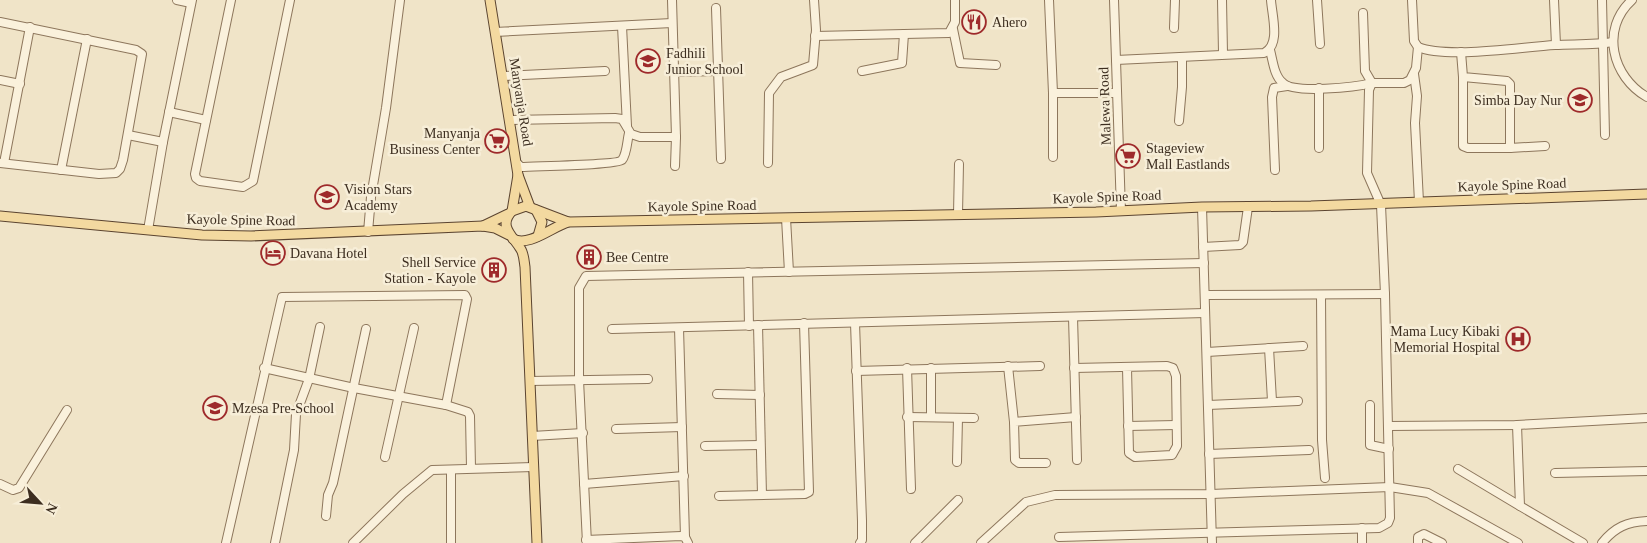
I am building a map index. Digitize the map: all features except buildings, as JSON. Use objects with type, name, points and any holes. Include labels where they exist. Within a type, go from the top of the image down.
[{"type":"main road","name":"Manyanja Road","points":[[490,0],[518,175],[533,209]]},
{"type":"main road","points":[[518,175],[510,212],[505,225],[511,237],[523,252],[525,267],[537,543]]},
{"type":"main road","name":"Kayole Spine Road","points":[[568,222],[1121,211],[1647,194]]},
{"type":"main road","points":[[483,226],[520,206],[568,222]]},
{"type":"main road","points":[[525,267],[542,222],[533,209]]},
{"type":"main road","name":"Kayole Spine Road","points":[[0,216],[148,230],[251,236],[483,226]]},
{"type":"main road","points":[[483,226],[495,228],[524,243],[554,227],[568,222]]},
{"type":"street","points":[[148,230],[163,142],[192,2],[177,0]]},
{"type":"street","points":[[231,0],[196,178],[200,181],[243,187],[253,181],[290,0]]},
{"type":"street","points":[[368,232],[370,202],[386,108],[400,0]]},
{"type":"street","points":[[672,0],[676,137],[675,166]]},
{"type":"street","points":[[768,163],[769,93],[782,77],[813,65],[815,36],[814,0]]},
{"type":"street","points":[[955,0],[955,22],[953,29],[960,63],[996,65]]},
{"type":"street","points":[[1049,0],[1053,93],[1053,157]]},
{"type":"street","name":"Malewa Road","points":[[1114,0],[1121,211]]},
{"type":"street","points":[[1174,28],[1175,0]]},
{"type":"street","points":[[1222,0],[1223,53]]},
{"type":"street","points":[[1271,0],[1274,37],[1270,50],[1277,76],[1287,86],[1299,90],[1372,83],[1408,83],[1414,74]]},
{"type":"street","points":[[1317,0],[1320,44]]},
{"type":"street","points":[[1412,0],[1414,41],[1418,47],[1414,74],[1417,96],[1416,123],[1419,202]]},
{"type":"street","points":[[1554,0],[1556,45]]},
{"type":"street","points":[[1602,0],[1605,135]]},
{"type":"street","points":[[1632,0],[1624,10],[1614,32],[1614,55],[1621,74],[1631,86],[1647,97]]},
{"type":"street","points":[[716,8],[721,159]]},
{"type":"street","points":[[1363,13],[1365,70],[1372,83]]},
{"type":"street","points":[[0,22],[30,26],[136,50],[142,54],[128,135],[120,169],[116,173],[110,175],[2,163],[20,84],[30,26]]},
{"type":"street","points":[[495,32],[672,23]]},
{"type":"street","points":[[516,163],[522,167],[563,164],[600,165],[620,162],[624,158],[628,130],[622,26]]},
{"type":"street","points":[[815,36],[949,33],[953,29]]},
{"type":"street","points":[[862,71],[902,63],[904,34]]},
{"type":"street","points":[[61,170],[87,39]]},
{"type":"street","points":[[1418,47],[1461,52],[1613,42]]},
{"type":"street","points":[[1116,60],[1223,53],[1264,53],[1270,50]]},
{"type":"street","points":[[1461,52],[1463,146],[1468,148],[1545,146]]},
{"type":"street","points":[[1179,121],[1182,57]]},
{"type":"street","points":[[503,76],[605,71]]},
{"type":"street","points":[[674,72],[719,71]]},
{"type":"street","points":[[1463,77],[1507,81],[1510,84],[1510,148]]},
{"type":"street","points":[[0,80],[20,84]]},
{"type":"street","points":[[1059,537],[1378,528],[1388,523],[1390,518],[1390,487],[1385,294],[1380,204],[1367,173],[1369,90],[1372,83]]},
{"type":"street","points":[[1275,170],[1272,97],[1274,88],[1287,86]]},
{"type":"street","points":[[1319,88],[1319,148]]},
{"type":"street","points":[[1053,93],[1117,93]]},
{"type":"street","points":[[169,112],[206,120]]},
{"type":"street","points":[[510,120],[615,118],[622,119],[628,130],[640,137],[676,137]]},
{"type":"street","points":[[128,135],[163,142]]},
{"type":"street","points":[[958,214],[959,164]]},
{"type":"street","points":[[1204,247],[1240,245],[1243,242],[1248,206]]},
{"type":"street","points":[[1202,207],[1212,543]]},
{"type":"street","points":[[786,218],[788,272]]},
{"type":"street","points":[[679,328],[686,540],[587,542],[579,380],[579,288],[586,276],[1204,263]]},
{"type":"street","points":[[748,272],[750,326]]},
{"type":"street","points":[[1206,295],[1385,294]]},
{"type":"street","points":[[226,543],[264,368],[282,297],[465,295],[467,299],[446,405]]},
{"type":"street","points":[[1321,295],[1322,440],[1325,478]]},
{"type":"street","points":[[612,329],[1205,313]]},
{"type":"street","points":[[1073,317],[1077,460]]},
{"type":"street","points":[[719,496],[805,494],[810,489],[804,323]]},
{"type":"street","points":[[855,323],[862,521],[862,540],[860,543]]},
{"type":"street","points":[[758,325],[762,495]]},
{"type":"street","points":[[275,543],[294,450],[296,414],[310,379],[320,327]]},
{"type":"street","points":[[385,457],[414,328]]},
{"type":"street","points":[[326,516],[328,495],[333,483],[366,329]]},
{"type":"street","points":[[1207,352],[1303,346]]},
{"type":"street","points":[[1269,348],[1272,401]]},
{"type":"street","points":[[1008,366],[1017,462],[1046,462]]},
{"type":"street","points":[[856,371],[908,368],[1040,366]]},
{"type":"street","points":[[1074,368],[1167,366],[1173,368],[1176,376],[1177,446],[1172,456],[1135,457],[1129,453],[1127,368]]},
{"type":"street","points":[[264,368],[354,388],[446,405],[468,412],[470,416],[471,468]]},
{"type":"street","points":[[908,368],[907,417],[911,489]]},
{"type":"street","points":[[931,368],[931,418]]},
{"type":"street","points":[[530,381],[648,379]]},
{"type":"street","points":[[717,394],[760,394]]},
{"type":"street","points":[[1208,405],[1298,401]]},
{"type":"street","points":[[1370,405],[1370,445],[1389,449]]},
{"type":"street","points":[[0,484],[13,490],[20,488],[67,410]]},
{"type":"street","points":[[907,417],[974,418]]},
{"type":"street","points":[[1014,422],[1076,417]]},
{"type":"street","points":[[957,462],[958,418]]},
{"type":"street","points":[[1388,426],[1517,424],[1647,418]]},
{"type":"street","points":[[1517,424],[1520,506]]},
{"type":"street","points":[[1128,426],[1176,425]]},
{"type":"street","points":[[616,428],[682,427]]},
{"type":"street","points":[[532,436],[582,433]]},
{"type":"street","points":[[705,446],[760,445]]},
{"type":"street","points":[[1209,454],[1309,450]]},
{"type":"street","points":[[356,542],[427,472],[432,470],[451,471],[471,468],[533,467]]},
{"type":"street","points":[[1458,469],[1583,543]]},
{"type":"street","points":[[451,471],[452,543]]},
{"type":"street","points":[[1555,473],[1647,471]]},
{"type":"street","points":[[584,484],[684,476]]},
{"type":"street","points":[[981,543],[1026,502],[1055,495],[1211,494],[1390,487],[1428,492],[1518,543]]},
{"type":"street","points":[[915,543],[958,500]]},
{"type":"street","points":[[1602,543],[1616,528],[1625,524],[1647,521]]},
{"type":"street","points":[[1362,528],[1362,543]]},
{"type":"street","points":[[1161,534],[1161,543]]},
{"type":"street","points":[[1418,543],[1418,537],[1424,534],[1442,543]]},
{"type":"place","name":"Ahero","points":[[974,22]]},
{"type":"place","name":"Fadhili Junior School","points":[[648,61]]},
{"type":"place","name":"Simba Day Nur","points":[[1580,100]]},
{"type":"place","name":"Manyanja Business Center","points":[[497,141]]},
{"type":"place","name":"Stageview Mall Eastlands","points":[[1128,156]]},
{"type":"place","name":"Vision Stars Academy","points":[[327,197]]},
{"type":"place","name":"Davana Hotel","points":[[273,253]]},
{"type":"place","name":"Bee Centre","points":[[589,257]]},
{"type":"place","name":"Shell Service Station - Kayole","points":[[494,270]]},
{"type":"place","name":"Mama Lucy Kibaki Memorial Hospital","points":[[1518,339]]},
{"type":"place","name":"Mzesa Pre-School","points":[[215,408]]}]
